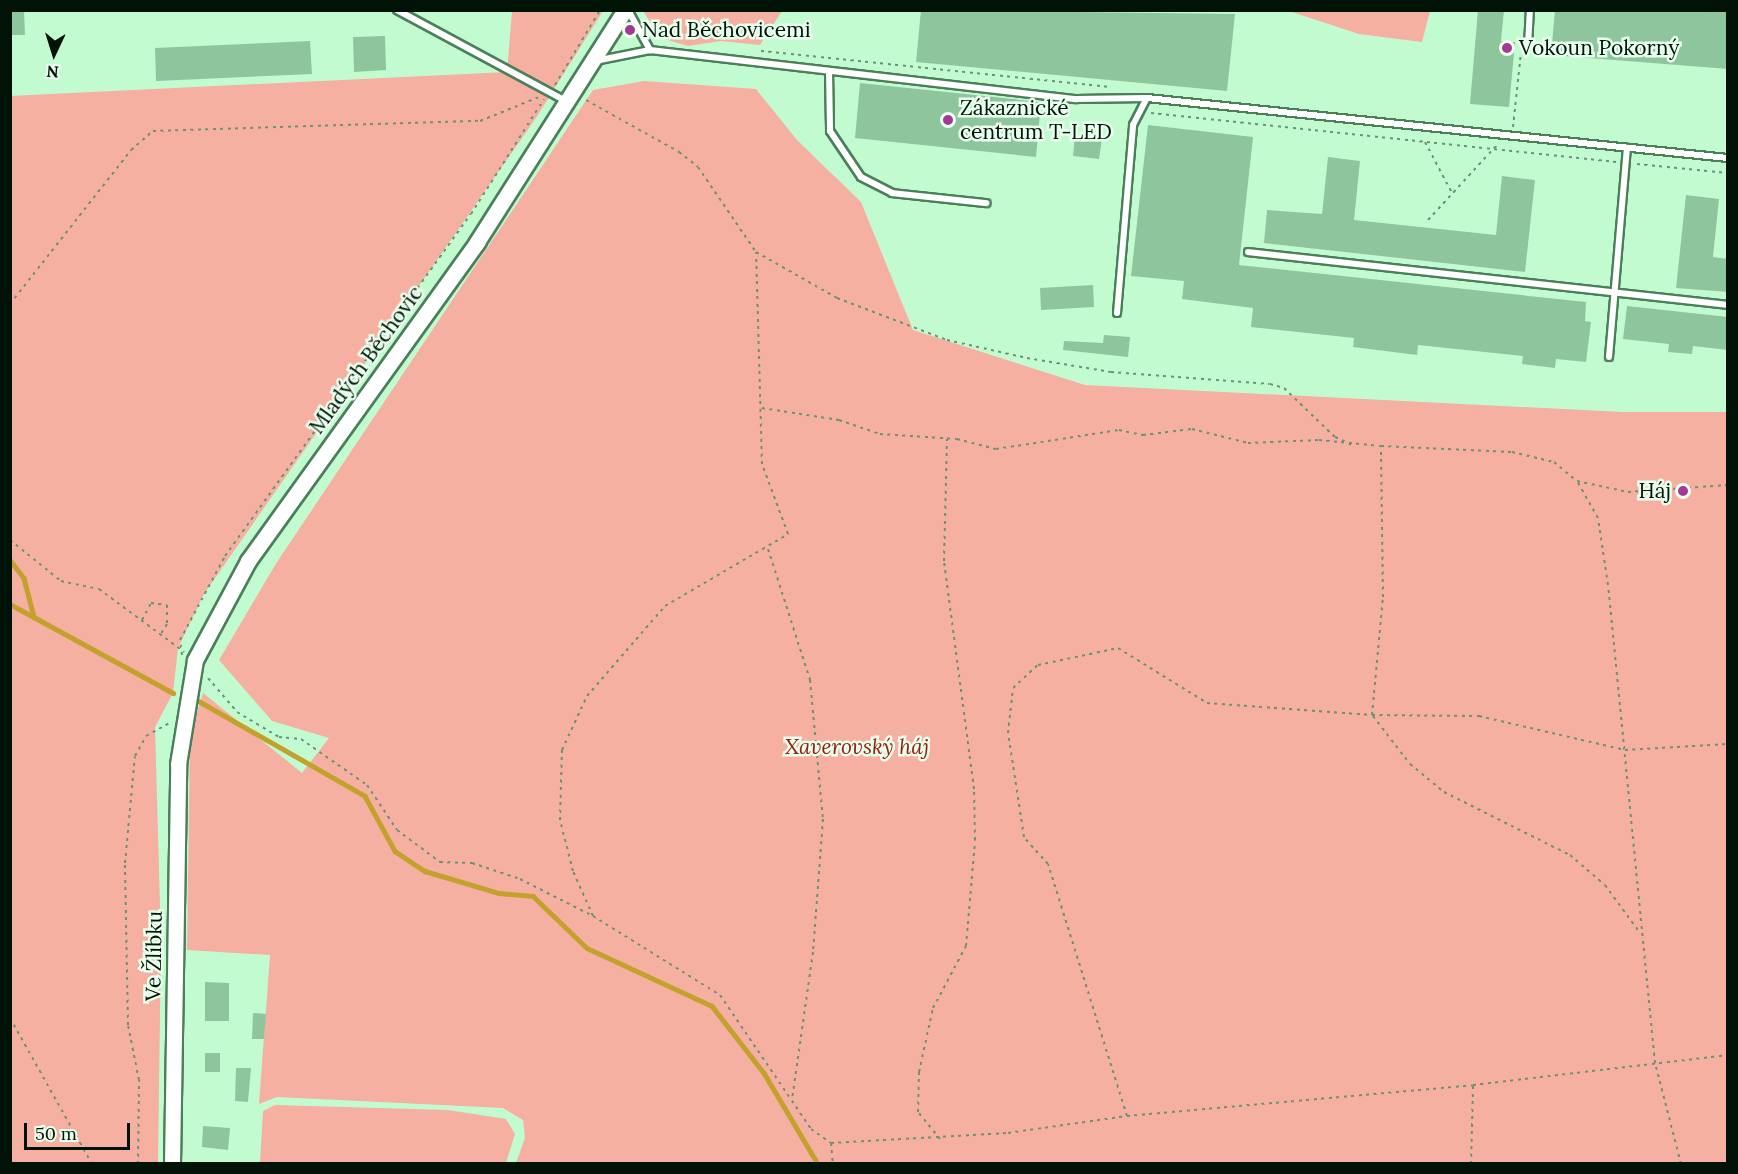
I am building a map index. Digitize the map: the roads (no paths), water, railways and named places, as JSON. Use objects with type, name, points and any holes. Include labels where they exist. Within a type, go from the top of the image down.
[{"type":"street","name":"Mladých Běchovic","points":[[179,749],[195,660],[227,595],[477,242],[626,10]]},
{"type":"street","name":"Ve Žlíbku","points":[[172,1164],[179,749]]},
{"type":"lane","points":[[626,10],[650,50]]},
{"type":"lane","points":[[1527,46],[1530,10]]},
{"type":"lane","points":[[400,11],[547,94],[566,101]]},
{"type":"lane","points":[[593,61],[650,50],[1076,99],[1147,98],[1728,158]]},
{"type":"lane","points":[[829,71],[830,131],[861,177],[892,193],[986,203]]},
{"type":"lane","points":[[1117,313],[1139,112],[1147,98]]},
{"type":"lane","points":[[1609,357],[1627,148]]},
{"type":"lane","points":[[1248,252],[1728,305]]},
{"type":"waterway","points":[[10,560],[24,578],[34,617]]},
{"type":"waterway","points":[[10,604],[173,693]]},
{"type":"waterway","points":[[197,700],[365,796],[395,851],[425,871],[499,893],[533,896],[587,948],[712,1006],[764,1073],[818,1164]]},
{"type":"place","name":"Nad Běchovicemi","points":[[630,30]]},
{"type":"place","name":"Vokoun Pokorný","points":[[1507,48]]},
{"type":"place","name":"Zákaznické centrum T-LED","points":[[948,120]]},
{"type":"place","name":"Háj","points":[[1683,491]]},
{"type":"park label","name":"Xaverovský háj","points":[[857,747]]}]
